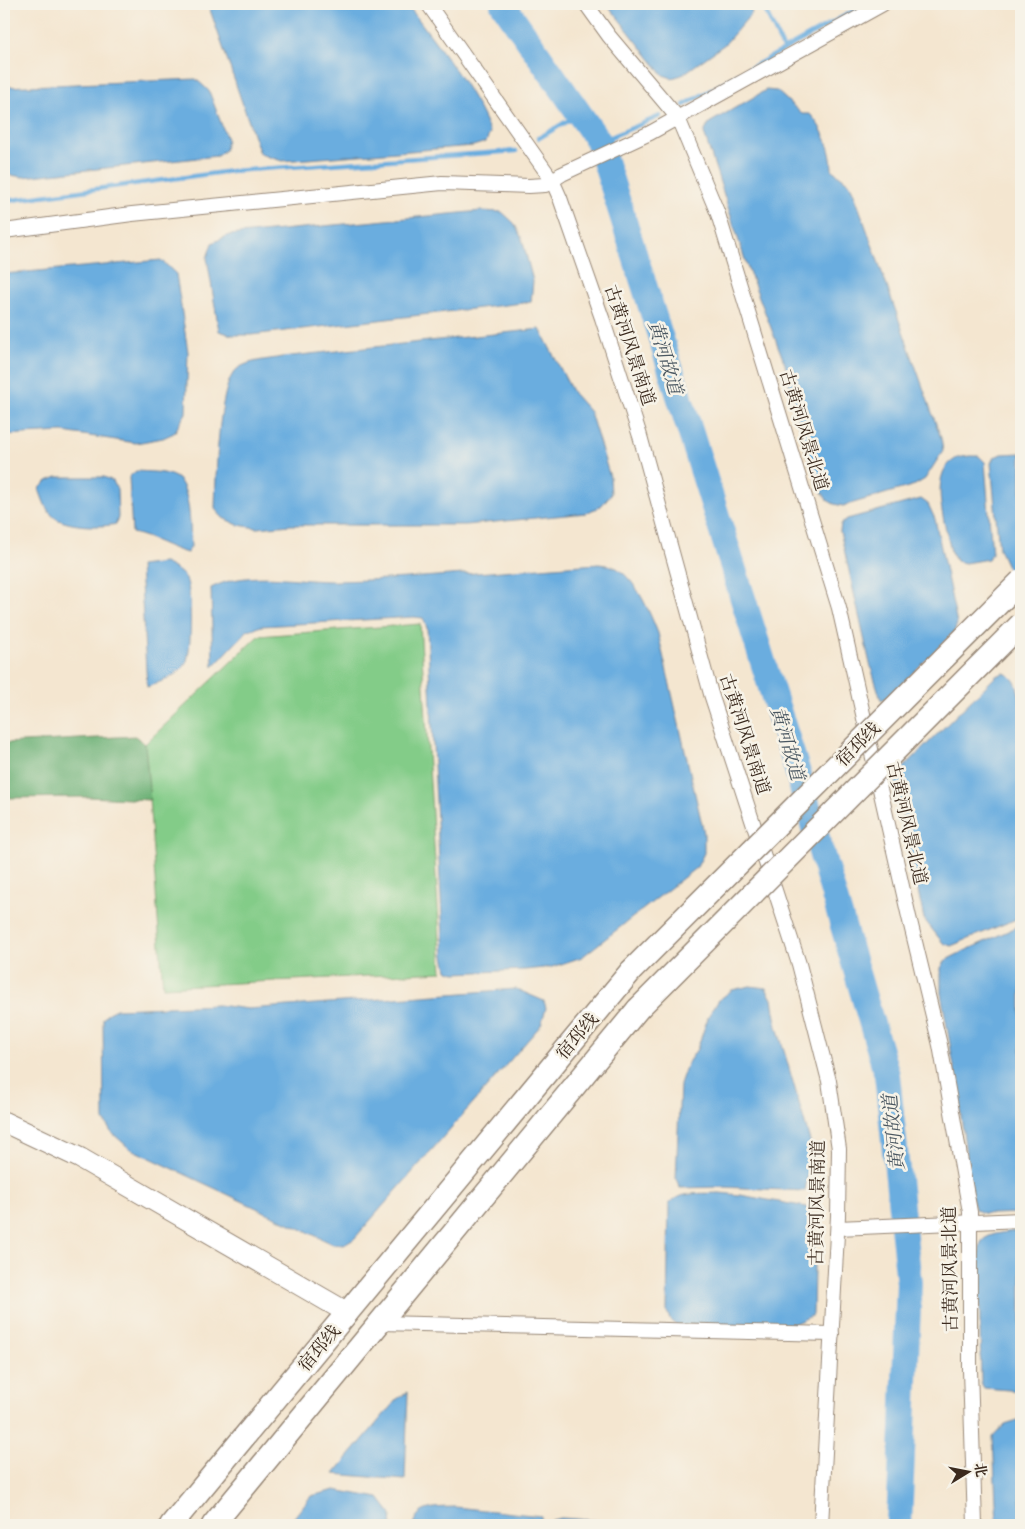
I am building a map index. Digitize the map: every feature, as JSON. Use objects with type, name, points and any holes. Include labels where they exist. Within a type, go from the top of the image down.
[{"type":"main road","name":"宿邳线","points":[[171,1525],[631,971],[1021,581]]},
{"type":"main road","name":"宿邳线","points":[[213,1525],[638,1009],[1021,624]]},
{"type":"street","name":"古黄河风景南道","points":[[428,4],[557,177],[638,427],[711,694],[799,964],[829,1081],[838,1139],[843,1227],[832,1334],[821,1525]]},
{"type":"street","name":"古黄河风景北道","points":[[586,4],[609,36],[678,118],[718,214],[839,608],[908,917],[940,1045],[964,1223],[974,1525]]},
{"type":"street","points":[[4,231],[132,214],[432,184],[545,185],[557,177],[650,133],[883,4]]},
{"type":"street","points":[[4,1122],[80,1158],[348,1313]]},
{"type":"street","points":[[843,1227],[1021,1220]]},
{"type":"street","points":[[380,1323],[832,1334]]},
{"type":"green space","points":[[420,624],[442,972],[163,987],[145,744],[258,636]]},
{"type":"green space","points":[[135,736],[145,744],[150,800],[88,797],[4,798],[4,743]]},
{"type":"water","points":[[208,4],[407,4],[453,66],[474,99],[490,133],[486,142],[473,146],[282,161],[260,154]]},
{"type":"water","points":[[607,4],[749,4],[752,13],[725,44],[682,75],[672,78],[663,75]]},
{"type":"water","points":[[196,79],[209,91],[227,139],[225,150],[217,156],[23,177],[4,174],[4,87]]},
{"type":"water","points":[[766,90],[777,91],[802,114],[810,114],[826,140],[832,162],[832,170],[849,183],[941,438],[943,451],[925,479],[915,485],[843,506],[827,500],[819,487],[806,453],[785,364],[747,266],[704,133],[709,123]]},
{"type":"water","points":[[481,211],[502,212],[514,223],[522,239],[533,281],[531,302],[251,335],[232,335],[219,331],[207,258],[212,243],[229,235]]},
{"type":"water","points":[[161,260],[176,274],[188,352],[186,413],[174,433],[163,438],[136,443],[63,432],[4,435],[4,274]]},
{"type":"water","points":[[540,329],[573,393],[590,412],[610,477],[611,494],[601,506],[586,513],[465,525],[291,525],[257,528],[238,525],[223,518],[215,509],[217,457],[225,393],[230,378],[242,366],[282,357]]},
{"type":"water","points":[[1021,453],[1021,569],[1011,575],[999,549],[991,463],[994,457],[1002,454]]},
{"type":"water","points":[[979,456],[985,462],[992,554],[988,559],[965,563],[956,561],[951,552],[943,517],[940,490],[946,467],[955,459]]},
{"type":"water","points":[[136,471],[166,474],[175,477],[180,482],[187,498],[190,519],[191,547],[187,553],[132,533],[129,477]]},
{"type":"water","points":[[57,477],[104,477],[113,481],[117,489],[118,517],[116,524],[101,526],[81,525],[63,522],[56,518],[47,509],[39,489],[47,481]]},
{"type":"water","points":[[921,499],[928,504],[935,519],[957,624],[954,632],[889,697],[881,700],[870,664],[840,531],[841,524],[847,519]]},
{"type":"water","points":[[164,563],[179,571],[186,579],[188,586],[190,634],[188,656],[183,668],[178,672],[147,687],[140,566]]},
{"type":"water","points":[[599,564],[616,568],[631,582],[642,598],[658,633],[704,833],[704,853],[697,867],[582,957],[552,967],[455,973],[447,970],[444,956],[427,628],[423,618],[262,626],[248,630],[213,667],[211,588],[226,582],[257,577],[322,581],[371,580]]},
{"type":"water","points":[[1004,673],[1009,675],[1015,682],[1021,704],[1021,917],[951,946],[943,943],[924,919],[895,782],[896,775],[996,676]]},
{"type":"water","points":[[1021,925],[1021,1213],[982,1213],[975,1209],[972,1198],[955,1072],[941,993],[941,968],[946,960]]},
{"type":"water","points":[[750,986],[766,988],[772,999],[776,1023],[812,1148],[805,1191],[723,1187],[680,1188],[676,1179],[680,1084],[687,1064],[697,1049],[709,1015],[719,1000],[732,990]]},
{"type":"water","points":[[516,989],[544,1001],[546,1008],[541,1025],[354,1239],[344,1245],[333,1244],[129,1148],[111,1132],[104,1120],[103,1019],[108,1013],[116,1009],[218,1005],[248,1009]]},
{"type":"water","points":[[719,1193],[807,1207],[815,1222],[813,1315],[787,1327],[676,1325],[670,1320],[667,1311],[669,1203],[686,1195]]},
{"type":"water","points":[[1021,1230],[1021,1391],[984,1388],[981,1383],[980,1245],[982,1241],[990,1236]]},
{"type":"water","points":[[408,1392],[405,1480],[334,1474],[397,1399]]},
{"type":"water","points":[[1021,1419],[1021,1525],[997,1525],[993,1437],[1005,1424]]},
{"type":"water","points":[[335,1490],[379,1498],[392,1515],[391,1525],[288,1525],[311,1496]]},
{"type":"water","points":[[455,1507],[541,1516],[541,1525],[413,1525],[419,1514],[424,1511]]},
{"type":"water","points":[[561,1518],[668,1525],[552,1525],[552,1520]]},
{"type":"waterway","name":"黄河故道","points":[[503,4],[599,142],[797,770],[887,1075],[909,1283],[899,1525]]},
{"type":"waterway","points":[[762,4],[784,50]]},
{"type":"waterway","points":[[684,105],[866,4]]},
{"type":"waterway","points":[[539,138],[579,114]]},
{"type":"waterway","points":[[599,142],[660,116]]},
{"type":"waterway","points":[[4,201],[232,171],[516,151]]}]
